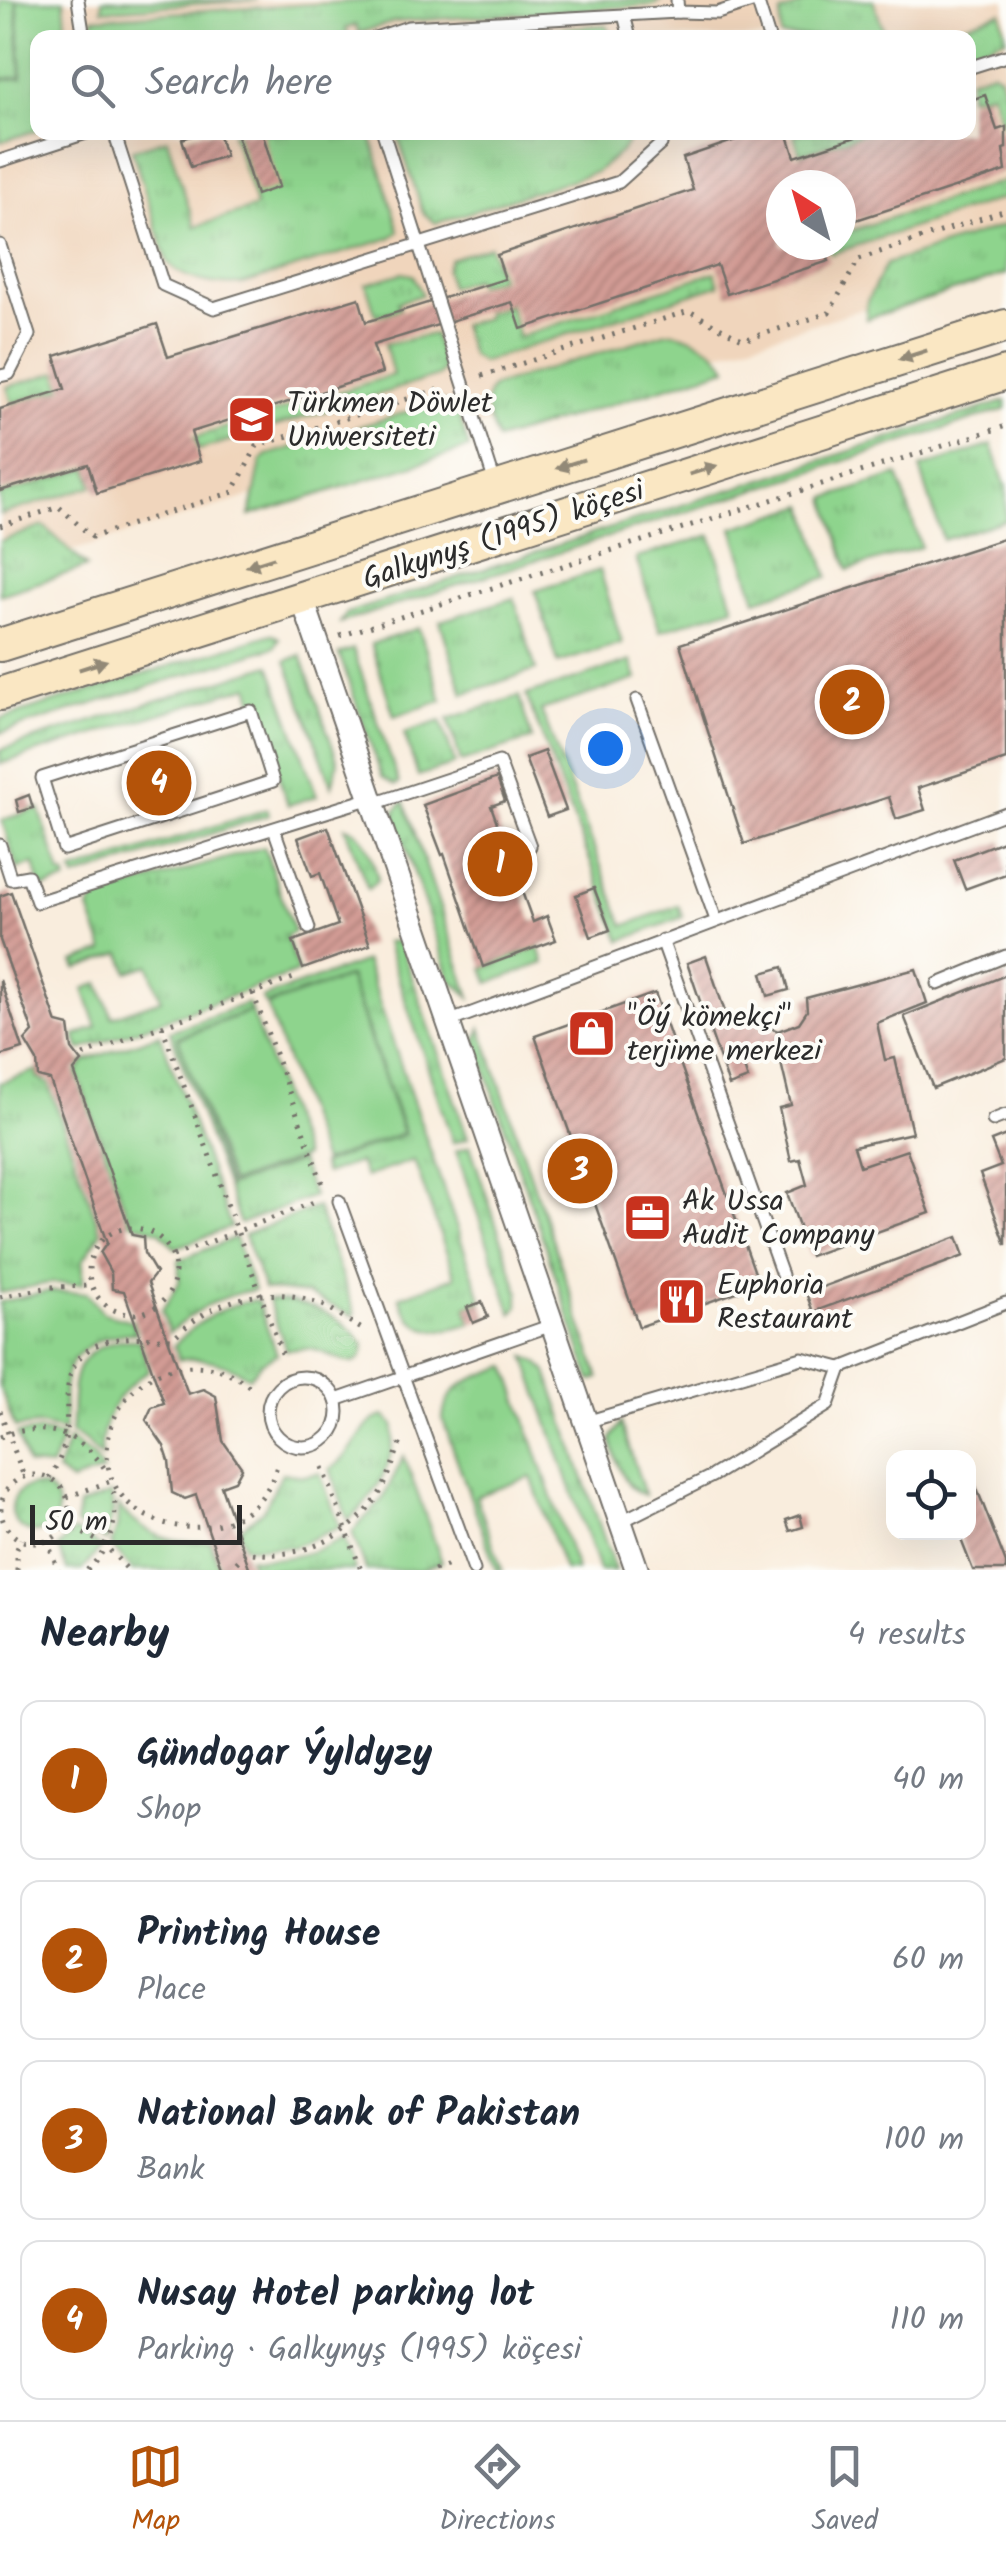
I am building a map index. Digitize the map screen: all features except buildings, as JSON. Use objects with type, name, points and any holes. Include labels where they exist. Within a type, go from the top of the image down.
[{"type":"main road","name":"Galkynyş (1995) köçesi","points":[[0,645],[1006,326]]},
{"type":"main road","name":"Galkynyş (1995) köçesi","points":[[0,694],[1006,373]]},
{"type":"street","points":[[302,598],[637,1570]]},
{"type":"lane","points":[[78,0],[83,30]]},
{"type":"lane","points":[[399,30],[624,15],[678,6],[717,14],[757,0],[766,30]]},
{"type":"lane","points":[[624,15],[628,30]]},
{"type":"lane","points":[[976,65],[1006,56]]},
{"type":"lane","points":[[0,160],[64,140]]},
{"type":"lane","points":[[117,140],[163,285],[214,308],[619,182],[661,144],[660,140]]},
{"type":"lane","points":[[386,140],[496,487]]},
{"type":"lane","points":[[0,245],[29,334],[8,374],[0,376]]},
{"type":"lane","points":[[637,700],[716,920]]},
{"type":"lane","points":[[251,711],[274,781],[64,848],[42,778],[251,711]]},
{"type":"lane","points":[[0,845],[11,879],[28,876],[37,902],[499,762],[530,846]]},
{"type":"lane","points":[[448,1022],[1006,813]]},
{"type":"lane","points":[[274,829],[309,928]]},
{"type":"lane","points":[[662,940],[782,1275]]},
{"type":"lane","points":[[938,984],[1006,956]]},
{"type":"lane","points":[[993,1120],[1006,1115]]},
{"type":"lane","points":[[339,1201],[474,1570]]},
{"type":"lane","points":[[586,1422],[802,1358],[841,1368],[1006,1303]]},
{"type":"lane","points":[[336,1400],[552,1324]]},
{"type":"lane","points":[[620,1522],[712,1476],[828,1406],[841,1368]]},
{"type":"lane","points":[[313,1378],[324,1383],[336,1400],[338,1410],[332,1432],[315,1445],[304,1447],[284,1441],[270,1424],[270,1402],[282,1384],[292,1379],[313,1378]]},
{"type":"path","points":[[0,526],[59,507],[92,537],[233,492],[256,446],[689,311],[744,340],[830,313],[858,259],[1006,210]]},
{"type":"path","points":[[337,637],[1006,426]]},
{"type":"path","points":[[83,1055],[299,976]]},
{"type":"path","points":[[172,1256],[327,1197],[253,993]]},
{"type":"path","points":[[162,1026],[283,1356]]},
{"type":"path","points":[[132,1228],[152,1233],[172,1256],[172,1287],[160,1304],[142,1314],[111,1310],[91,1286],[91,1256],[112,1232],[132,1228]]},
{"type":"path","points":[[0,1297],[50,1287],[91,1286]]},
{"type":"path","points":[[49,1478],[67,1435],[70,1378],[78,1362],[96,1344],[118,1337],[172,1340],[206,1311],[225,1302],[260,1295],[306,1299],[366,1331]]},
{"type":"path","points":[[87,1570],[106,1546],[116,1512],[108,1445],[111,1428],[118,1411],[141,1384],[156,1374],[191,1365],[226,1372],[249,1386]]},
{"type":"path","points":[[0,1412],[24,1477]]},
{"type":"path","points":[[0,1437],[39,1428],[67,1435],[95,1454],[132,1510],[146,1522],[178,1535]]},
{"type":"path","points":[[229,1570],[247,1552],[294,1552],[346,1529],[378,1497],[403,1438]]},
{"type":"path","points":[[196,1536],[214,1534],[246,1518],[269,1491],[278,1465]]},
{"type":"path","points":[[323,1466],[361,1570]]},
{"type":"path","points":[[24,1477],[49,1478],[67,1497],[65,1524],[47,1540],[21,1540],[2,1521],[2,1495],[24,1477]]},
{"type":"path","points":[[67,1497],[112,1481]]},
{"type":"path","points":[[65,1524],[106,1546],[128,1570]]},
{"type":"path","points":[[18,1570],[16,1548],[21,1540]]},
{"type":"path","points":[[47,1540],[58,1570]]},
{"type":"path","points":[[434,1570],[449,1565]]},
{"type":"shaded area","name":"Türkmen Döwlet Uniwersiteti","points":[[0,0],[1006,0],[1006,265],[0,573]]},
{"type":"green space","points":[[0,0],[16,0],[21,77],[0,79]]},
{"type":"green space","points":[[17,0],[64,0],[66,30],[30,30],[30,132],[0,142],[0,80],[22,78]]},
{"type":"green space","points":[[102,0],[257,0],[102,10]]},
{"type":"green space","points":[[378,0],[661,0],[654,5],[393,22],[368,30],[358,30],[356,25],[346,30],[94,30],[93,18]]},
{"type":"green space","points":[[812,0],[873,0],[884,30],[781,30],[781,13]]},
{"type":"green space","points":[[1001,12],[1006,38],[976,49],[976,30],[950,30]]},
{"type":"green space","points":[[607,25],[609,30],[524,30]]},
{"type":"green space","points":[[992,71],[1000,76],[1006,95],[1006,124],[1002,125],[991,92],[976,95],[976,77]]},
{"type":"green space","points":[[167,140],[195,227],[256,207],[234,140],[372,140],[399,231],[390,238],[243,284],[191,278],[167,261],[132,150]]},
{"type":"green space","points":[[400,140],[629,140],[596,172],[436,223],[423,213]]},
{"type":"green space","points":[[796,140],[844,140],[800,154]]},
{"type":"green space","points":[[1006,180],[1006,197],[856,246],[856,229]]},
{"type":"green space","points":[[1006,225],[1006,274],[866,319],[867,301],[886,264]]},
{"type":"green space","points":[[490,246],[500,278],[477,285],[475,279],[450,287],[446,270],[450,259]]},
{"type":"green space","points":[[715,272],[719,285],[482,362],[471,356],[461,325],[486,318],[486,313],[509,305],[519,337]]},
{"type":"green space","points":[[402,273],[413,275],[422,295],[398,302],[400,309],[376,316],[366,284]]},
{"type":"green space","points":[[667,332],[702,343],[718,354],[727,368],[497,440],[486,405],[494,386]]},
{"type":"green space","points":[[434,334],[444,368],[438,376],[199,450],[195,437],[393,375],[385,344]]},
{"type":"green space","points":[[57,372],[62,388],[12,403],[7,387]]},
{"type":"green space","points":[[442,401],[457,409],[469,448],[250,516],[261,461],[267,455]]},
{"type":"green space","points":[[1006,401],[1006,409],[340,623],[347,613]]},
{"type":"green space","points":[[992,445],[1006,488],[1006,520],[943,540],[920,468]]},
{"type":"green space","points":[[88,468],[93,486],[0,515],[0,495]]},
{"type":"green space","points":[[898,475],[921,547],[848,570],[826,498]]},
{"type":"green space","points":[[805,505],[828,577],[756,600],[733,528]]},
{"type":"green space","points":[[44,526],[87,567],[0,595],[0,541]]},
{"type":"green space","points":[[711,535],[734,607],[660,631],[636,558]]},
{"type":"green space","points":[[600,570],[622,643],[558,663],[535,591]]},
{"type":"green space","points":[[514,598],[536,670],[463,694],[440,621]]},
{"type":"green space","points":[[419,628],[442,701],[394,716],[371,644]]},
{"type":"green space","points":[[271,634],[279,638],[275,647],[0,733],[0,719]]},
{"type":"green space","points":[[353,649],[399,783],[396,785],[382,777],[339,654]]},
{"type":"green space","points":[[301,655],[338,762],[332,786],[286,661]]},
{"type":"green space","points":[[631,661],[637,679],[541,710],[624,926],[678,905],[683,917],[621,941],[526,695]]},
{"type":"green space","points":[[270,665],[317,796],[288,805],[249,686],[0,764],[0,750]]},
{"type":"green space","points":[[519,696],[532,739],[461,762],[448,719]]},
{"type":"green space","points":[[441,721],[455,764],[418,776],[404,733]]},
{"type":"green space","points":[[404,801],[470,997],[450,979],[396,819],[395,811]]},
{"type":"green space","points":[[39,808],[61,875],[67,881],[41,889],[34,864],[17,869],[2,820]]},
{"type":"green space","points":[[267,809],[269,815],[75,878],[73,872]]},
{"type":"green space","points":[[345,827],[359,834],[371,855],[378,879],[368,889]]},
{"type":"green space","points":[[264,847],[294,932],[286,936],[298,972],[80,1050],[75,1036],[97,1027],[84,989],[99,983],[112,1017],[161,1000],[149,965],[128,972],[121,953],[77,969],[74,962],[104,951],[89,909],[96,897]]},
{"type":"green space","points":[[396,941],[468,1138],[453,1143],[386,942]]},
{"type":"green space","points":[[539,947],[544,963],[489,983],[483,968]]},
{"type":"green space","points":[[365,961],[482,1301],[466,1307],[471,1323],[459,1327],[437,1330],[419,1326],[399,1297],[455,1277],[414,1160],[365,1177],[359,1162],[325,1174],[321,1164],[405,1134],[349,976],[265,1005],[262,998]]},
{"type":"green space","points":[[348,977],[403,1133],[323,1162],[267,1006]]},
{"type":"green space","points":[[248,1003],[251,1010],[177,1037],[229,1186],[300,1161],[313,1196],[240,1224],[170,1031]]},
{"type":"green space","points":[[251,1011],[304,1157],[231,1183],[178,1038]]},
{"type":"green space","points":[[481,1028],[599,1378],[591,1381],[476,1042]]},
{"type":"green space","points":[[160,1034],[231,1227],[175,1248],[159,1231],[130,1222],[77,1073],[84,1061]]},
{"type":"green space","points":[[37,1070],[37,1078],[48,1083],[101,1233],[83,1260],[83,1284],[50,1283],[0,1293],[0,1083]]},
{"type":"green space","points":[[470,1146],[519,1292],[518,1307],[512,1314],[456,1151]]},
{"type":"green space","points":[[317,1207],[353,1316],[307,1294],[264,1289],[244,1235]]},
{"type":"green space","points":[[235,1238],[254,1290],[208,1305],[169,1333],[162,1310],[179,1283],[179,1260]]},
{"type":"green space","points":[[50,1291],[87,1293],[103,1313],[132,1321],[136,1333],[101,1340],[74,1360],[65,1383],[64,1431],[39,1425],[15,1428],[0,1387],[0,1302]]},
{"type":"green space","points":[[257,1300],[277,1354],[249,1377],[216,1362],[179,1360],[174,1345],[192,1329],[222,1310]]},
{"type":"green space","points":[[268,1300],[309,1306],[333,1317],[364,1344],[362,1355],[352,1362],[312,1349],[286,1350]]},
{"type":"green space","points":[[119,1340],[139,1340],[149,1370],[128,1387],[113,1407],[104,1430],[101,1457],[71,1433],[74,1388],[81,1364],[89,1355]]},
{"type":"green space","points":[[525,1356],[547,1372],[615,1570],[599,1570]]},
{"type":"green space","points":[[507,1366],[577,1570],[564,1570],[531,1477],[476,1496],[502,1570],[496,1570],[443,1420],[449,1398],[464,1383]]},
{"type":"green space","points":[[384,1416],[394,1425],[387,1465],[375,1490],[348,1521],[330,1469],[369,1424]]},
{"type":"green space","points":[[621,1423],[645,1495],[625,1480],[618,1464],[611,1439]]},
{"type":"green space","points":[[39,1431],[63,1437],[51,1467],[28,1465],[17,1434]]},
{"type":"green space","points":[[69,1439],[92,1456],[103,1471],[71,1482],[57,1471]]},
{"type":"green space","points":[[404,1456],[442,1562],[420,1570],[366,1570],[352,1532],[382,1500]]},
{"type":"green space","points":[[282,1473],[320,1473],[340,1527],[293,1547],[245,1547],[239,1530],[264,1509]]},
{"type":"green space","points":[[35,1486],[51,1493],[58,1509],[51,1525],[35,1532],[19,1525],[12,1509],[19,1493]]},
{"type":"green space","points":[[111,1494],[113,1512],[106,1541],[76,1525],[79,1506]]},
{"type":"green space","points":[[118,1505],[137,1524],[159,1536],[183,1542],[210,1541],[220,1570],[132,1570],[111,1545]]},
{"type":"green space","points":[[74,1531],[102,1547],[82,1570],[67,1570],[58,1547]]},
{"type":"green space","points":[[344,1537],[355,1570],[253,1570],[249,1558],[298,1555]]},
{"type":"place","name":"Türkmen Döwlet Uniwersiteti","points":[[252,419]]},
{"type":"place","name":"Printing House","points":[[852,702]]},
{"type":"place","name":"Nusay Hotel parking lot","points":[[159,783]]},
{"type":"place","name":"Gündogar Ýyldyzy","points":[[500,864]]},
{"type":"place","name":"\"Öý kömekçi\" terjime merkezi","points":[[592,1033]]},
{"type":"place","name":"National Bank of Pakistan","points":[[580,1171]]},
{"type":"place","name":"Ak Ussa Audit Company","points":[[647,1217]]},
{"type":"place","name":"Euphoria Restaurant","points":[[682,1301]]}]
